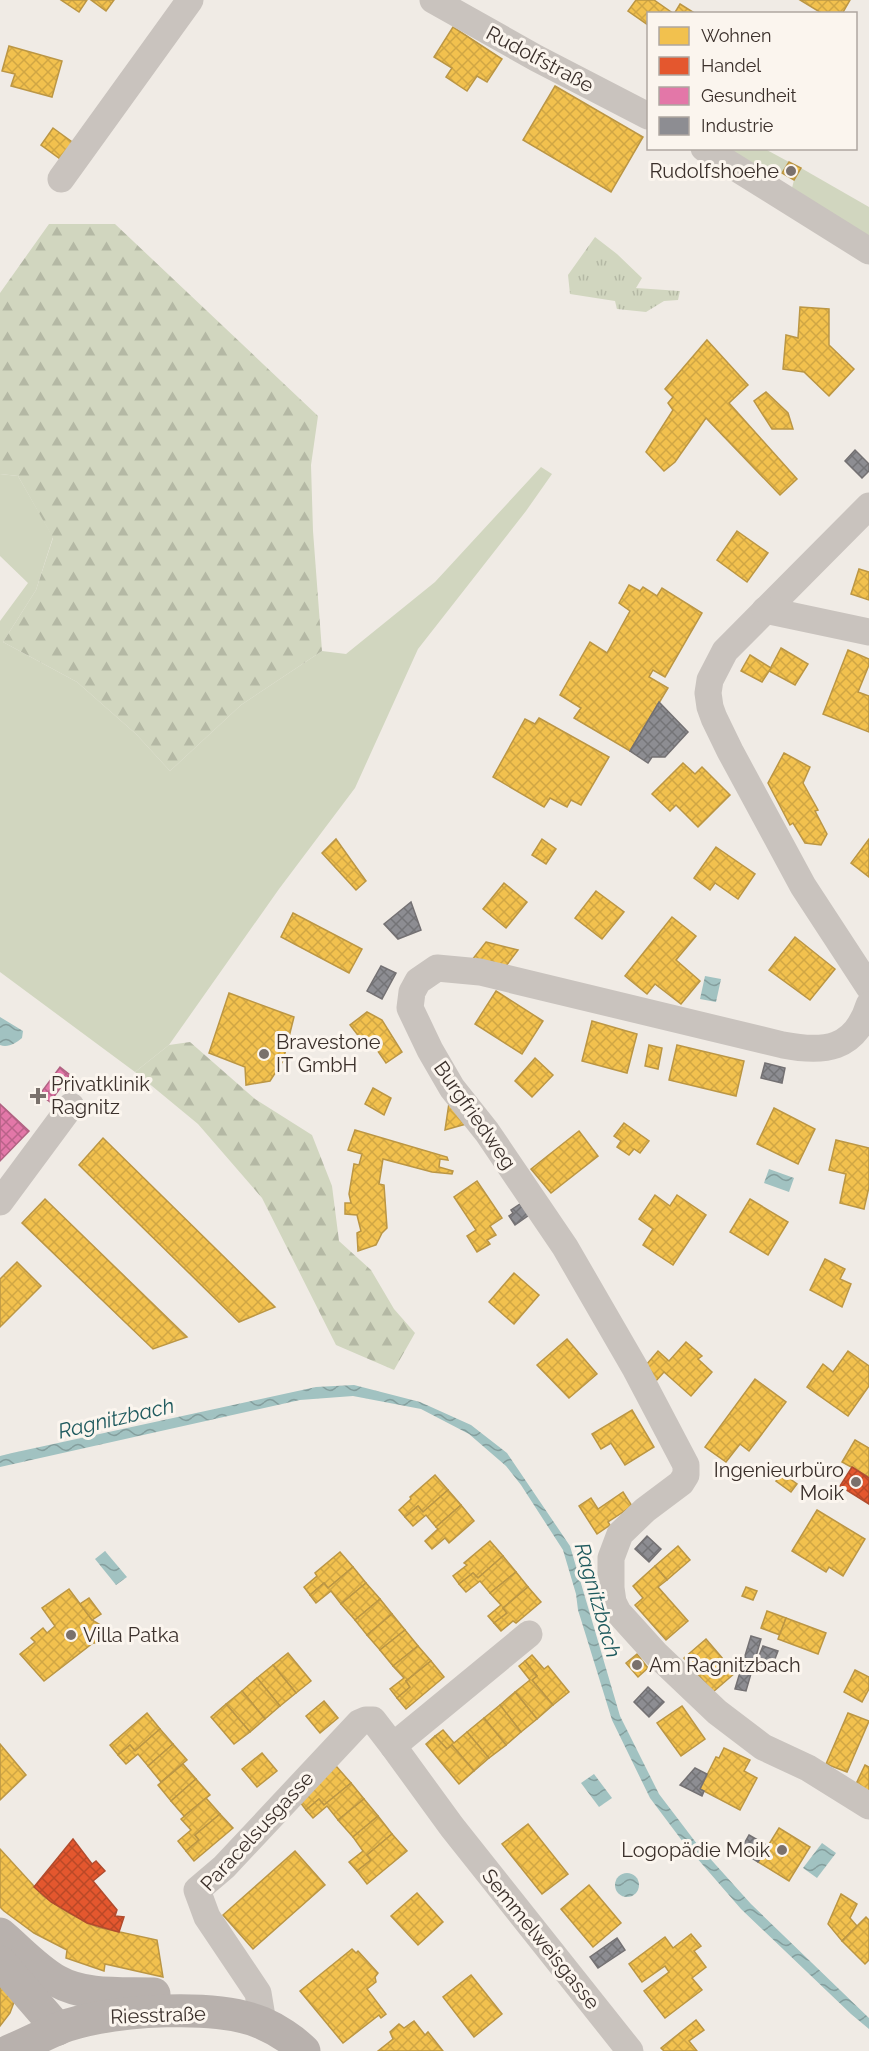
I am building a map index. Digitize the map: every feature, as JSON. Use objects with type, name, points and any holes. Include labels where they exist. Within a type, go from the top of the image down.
[{"type":"main road","points":[[0,1934],[58,1982],[69,1999],[72,2016],[64,2027],[0,1962]]},
{"type":"main road","points":[[58,1982],[97,1992],[181,1995],[205,2011]]},
{"type":"main road","name":"Riesstraße","points":[[10,2051],[64,2027],[105,2016],[205,2011],[227,2013],[263,2023],[297,2044],[304,2051]]},
{"type":"street","points":[[61,179],[190,0]]},
{"type":"street","name":"Rudolfstraße","points":[[434,0],[536,58],[647,115]]},
{"type":"street","points":[[707,150],[869,251]]},
{"type":"street","points":[[869,506],[725,651],[710,680],[708,693],[710,707],[730,751],[803,886],[869,987]]},
{"type":"street","points":[[765,610],[869,632]]},
{"type":"street","name":"Burgfriedweg","points":[[869,1005],[865,1018],[855,1034],[842,1043],[830,1048],[803,1049],[480,972],[437,968],[418,981],[412,992],[410,1008],[452,1088],[487,1132],[565,1247],[635,1368],[686,1465],[686,1475],[681,1483],[645,1510],[620,1534],[611,1558],[611,1588],[613,1602],[618,1612],[656,1654],[717,1712],[763,1747],[808,1768],[869,1806]]},
{"type":"street","points":[[0,1202],[71,1106]]},
{"type":"street","points":[[393,1746],[529,1634]]},
{"type":"street","name":"Paracelsusgasse","points":[[263,2023],[258,1994],[207,1917],[197,1890],[225,1867],[238,1850],[359,1723],[366,1720],[373,1720],[452,1827]]},
{"type":"street","name":"Semmelweisgasse","points":[[452,1827],[630,2051]]},
{"type":"green space","points":[[720,150],[767,150],[789,162],[776,179]]},
{"type":"green space","points":[[801,168],[869,207],[869,239],[791,192],[794,180]]},
{"type":"green space","points":[[49,224],[115,224],[318,416],[311,465],[313,531],[322,651],[241,705],[170,771],[136,734],[77,682],[3,642],[36,590],[53,538],[18,476],[0,474],[0,293]]},
{"type":"green space","points":[[595,237],[642,278],[636,288],[680,291],[678,300],[664,301],[646,312],[617,309],[615,301],[570,294],[568,275]]},
{"type":"green space","points":[[541,467],[552,474],[526,511],[418,649],[355,788],[279,889],[169,1045],[135,1072],[0,972],[0,621],[28,583],[0,556],[0,474],[18,476],[53,537],[36,590],[3,642],[77,682],[136,734],[170,771],[241,705],[322,651],[346,654],[435,582]]},
{"type":"green space","points":[[190,1042],[255,1099],[312,1135],[332,1186],[339,1241],[371,1270],[394,1309],[415,1333],[394,1370],[336,1345],[262,1198],[198,1124],[135,1072],[169,1045]]},
{"type":"water","points":[[705,976],[721,979],[716,1002],[700,999]]},
{"type":"water","points":[[0,1017],[23,1031],[22,1038],[9,1045],[0,1045]]},
{"type":"water","points":[[769,1169],[794,1178],[789,1192],[764,1183]]},
{"type":"water","name":"Ragnitzbach","points":[[354,1385],[420,1402],[471,1425],[507,1453],[570,1546],[620,1716],[659,1794],[697,1844],[751,1904],[869,2018],[869,2029],[741,1909],[683,1842],[650,1798],[612,1720],[578,1610],[576,1594],[563,1550],[506,1466],[469,1434],[421,1409],[353,1396],[300,1400],[0,1467],[0,1456],[12,1453],[316,1387]]},
{"type":"water","points":[[105,1551],[127,1577],[116,1585],[95,1559]]},
{"type":"water","points":[[594,1774],[612,1798],[599,1807],[581,1783]]},
{"type":"water","points":[[822,1843],[836,1853],[817,1878],[803,1868]]},
{"type":"water","points":[[627,1873],[635,1877],[639,1885],[635,1893],[627,1897],[619,1893],[615,1885],[619,1877]]},
{"type":"building: Wohnen","points":[[61,0],[87,0],[79,12]]},
{"type":"building: Wohnen","points":[[91,0],[114,0],[106,11]]},
{"type":"building: Wohnen","points":[[636,0],[654,0],[671,12],[647,12],[647,24],[628,11]]},
{"type":"building: Wohnen","points":[[800,0],[850,0],[843,12],[820,12]]},
{"type":"building: Wohnen","points":[[680,4],[693,12],[675,12]]},
{"type":"building: Wohnen","points":[[453,27],[502,59],[487,82],[477,76],[467,91],[446,77],[452,68],[434,57]]},
{"type":"building: Wohnen","points":[[9,46],[62,61],[52,97],[11,86],[15,74],[2,71]]},
{"type":"building: Wohnen","points":[[555,86],[643,137],[611,192],[523,140]]},
{"type":"building: Wohnen","points":[[53,128],[79,147],[67,164],[41,145]]},
{"type":"building: Wohnen","name":"Rudolfshoehe","points":[[789,162],[801,168],[794,180],[782,173]]},
{"type":"building: Wohnen","points":[[800,307],[829,309],[829,345],[854,369],[829,396],[804,372],[783,369],[786,335],[798,338]]},
{"type":"building: Wohnen","points":[[707,340],[748,385],[729,403],[797,479],[780,495],[706,418],[675,462],[664,471],[646,452],[673,410],[668,403],[673,397],[665,389]]},
{"type":"building: Wohnen","points":[[766,392],[788,413],[793,429],[772,429],[754,401]]},
{"type":"building: Wohnen","points":[[737,531],[768,553],[747,582],[717,560]]},
{"type":"building: Wohnen","points":[[859,569],[869,572],[869,600],[851,594]]},
{"type":"building: Wohnen","points":[[629,585],[640,591],[643,587],[657,596],[662,588],[702,613],[665,677],[653,670],[649,677],[668,688],[630,751],[574,718],[581,708],[560,695],[590,642],[607,653],[630,611],[619,603]]},
{"type":"building: Wohnen","points":[[781,648],[808,664],[795,685],[769,671]]},
{"type":"building: Wohnen","points":[[848,650],[869,659],[869,665],[858,692],[869,696],[869,732],[823,714]]},
{"type":"building: Wohnen","points":[[750,655],[771,668],[762,682],[741,671]]},
{"type":"building: Wohnen","points":[[539,718],[609,757],[581,805],[571,800],[567,807],[550,798],[544,807],[493,777],[525,719],[535,724]]},
{"type":"building: Wohnen","points":[[784,753],[810,767],[803,783],[818,810],[815,811],[827,834],[821,845],[805,843],[793,823],[790,825],[768,783]]},
{"type":"building: Wohnen","points":[[683,763],[695,774],[702,767],[730,795],[698,827],[676,805],[670,811],[652,794]]},
{"type":"building: Wohnen","points":[[336,839],[366,881],[356,890],[322,853]]},
{"type":"building: Wohnen","points":[[542,839],[556,849],[546,864],[532,855]]},
{"type":"building: Wohnen","points":[[869,839],[869,877],[851,863]]},
{"type":"building: Wohnen","points":[[716,847],[755,874],[738,899],[715,883],[710,890],[694,878]]},
{"type":"building: Wohnen","points":[[504,883],[527,902],[506,928],[483,909]]},
{"type":"building: Wohnen","points":[[596,891],[624,912],[602,939],[575,918]]},
{"type":"building: Wohnen","points":[[293,913],[362,949],[349,973],[281,937]]},
{"type":"building: Wohnen","points":[[672,917],[696,936],[676,960],[700,981],[681,1004],[655,984],[647,994],[625,976]]},
{"type":"building: Wohnen","points":[[795,937],[835,969],[810,1000],[769,970]]},
{"type":"building: Wohnen","points":[[486,942],[518,950],[506,966],[472,960]]},
{"type":"building: Wohnen","points":[[496,991],[543,1021],[522,1054],[475,1024]]},
{"type":"building: Wohnen","points":[[229,993],[294,1017],[283,1061],[270,1081],[246,1085],[245,1067],[209,1053]]},
{"type":"building: Wohnen","points":[[367,1012],[382,1020],[402,1052],[386,1063],[373,1044],[367,1047],[350,1025]]},
{"type":"building: Wohnen","points":[[592,1021],[637,1034],[627,1073],[582,1061]]},
{"type":"building: Wohnen","points":[[649,1045],[662,1048],[658,1069],[645,1066]]},
{"type":"building: Wohnen","points":[[677,1045],[744,1061],[736,1096],[669,1080]]},
{"type":"building: Wohnen","points":[[535,1058],[553,1075],[532,1097],[515,1081]]},
{"type":"building: Wohnen","points":[[373,1088],[391,1098],[384,1115],[365,1104]]},
{"type":"building: Wohnen","points":[[449,1103],[466,1124],[445,1130]]},
{"type":"building: Wohnen","points":[[774,1108],[815,1129],[798,1164],[757,1144]]},
{"type":"building: Wohnen","points":[[624,1123],[649,1141],[640,1153],[634,1149],[629,1155],[617,1147],[621,1141],[614,1136]]},
{"type":"building: Wohnen","points":[[355,1130],[447,1157],[448,1160],[440,1159],[439,1167],[453,1171],[452,1174],[432,1172],[383,1159],[379,1184],[384,1185],[387,1228],[376,1245],[358,1251],[357,1233],[361,1231],[357,1215],[345,1214],[345,1203],[351,1203],[349,1194],[354,1164],[359,1165],[362,1154],[348,1150]]},
{"type":"building: Wohnen","points":[[579,1131],[598,1156],[551,1193],[531,1169]]},
{"type":"building: Wohnen","points":[[103,1138],[275,1307],[239,1322],[79,1165]]},
{"type":"building: Wohnen","points":[[836,1140],[869,1148],[869,1187],[864,1209],[840,1203],[846,1174],[829,1170]]},
{"type":"building: Wohnen","points":[[477,1181],[502,1218],[490,1226],[496,1235],[487,1240],[490,1244],[477,1252],[467,1236],[476,1230],[454,1197]]},
{"type":"building: Wohnen","points":[[655,1195],[670,1206],[677,1195],[706,1215],[673,1265],[643,1245],[653,1229],[639,1219]]},
{"type":"building: Wohnen","points":[[45,1199],[187,1337],[153,1349],[22,1223]]},
{"type":"building: Wohnen","points":[[750,1199],[788,1222],[768,1255],[730,1232]]},
{"type":"building: Wohnen","points":[[825,1259],[845,1269],[840,1279],[851,1284],[842,1307],[810,1290]]},
{"type":"building: Wohnen","points":[[17,1262],[41,1286],[0,1327],[0,1279]]},
{"type":"building: Wohnen","points":[[514,1273],[539,1295],[514,1324],[489,1302]]},
{"type":"building: Wohnen","points":[[567,1339],[597,1374],[569,1398],[537,1365]]},
{"type":"building: Wohnen","points":[[686,1342],[702,1356],[698,1359],[712,1372],[691,1396],[664,1372],[655,1382],[646,1365],[658,1351],[669,1361]]},
{"type":"building: Wohnen","points":[[848,1351],[869,1366],[869,1386],[848,1416],[807,1387],[823,1364],[833,1372]]},
{"type":"building: Wohnen","points":[[755,1379],[786,1402],[749,1451],[740,1444],[726,1462],[705,1447]]},
{"type":"building: Wohnen","points":[[632,1410],[654,1447],[625,1465],[611,1443],[601,1449],[592,1434]]},
{"type":"building: Wohnen","points":[[855,1440],[869,1448],[869,1477],[842,1462]]},
{"type":"building: Wohnen","points":[[782,1473],[797,1484],[791,1492],[776,1481]]},
{"type":"building: Wohnen","points":[[435,1475],[448,1490],[423,1512],[418,1506],[405,1517],[399,1510]]},
{"type":"building: Wohnen","points":[[448,1490],[461,1505],[436,1527],[426,1515],[413,1526],[405,1517],[418,1506],[423,1512]]},
{"type":"building: Wohnen","points":[[623,1492],[632,1506],[608,1522],[610,1525],[597,1534],[579,1506],[591,1498],[598,1509]]},
{"type":"building: Wohnen","points":[[461,1505],[474,1521],[449,1543],[445,1538],[432,1549],[425,1541],[438,1529],[436,1527]]},
{"type":"building: Wohnen","points":[[817,1510],[865,1539],[843,1576],[829,1567],[826,1572],[792,1551]]},
{"type":"building: Wohnen","points":[[490,1541],[503,1556],[478,1578],[473,1573],[459,1584],[453,1576],[467,1565],[464,1563]]},
{"type":"building: Wohnen","points":[[678,1546],[690,1560],[667,1580],[655,1566]]},
{"type":"building: Wohnen","points":[[340,1552],[353,1567],[328,1588],[324,1583],[310,1595],[304,1587],[317,1576],[315,1573]]},
{"type":"building: Wohnen","points":[[503,1556],[516,1572],[490,1593],[480,1581],[466,1592],[459,1584],[473,1573],[478,1578]]},
{"type":"building: Wohnen","points":[[655,1566],[667,1580],[658,1587],[688,1621],[666,1640],[635,1605],[643,1598],[633,1586]]},
{"type":"building: Wohnen","points":[[353,1567],[366,1583],[341,1604],[331,1591],[316,1603],[310,1595],[324,1583],[328,1588]]},
{"type":"building: Wohnen","points":[[516,1572],[528,1587],[503,1608],[507,1613],[494,1623],[488,1616],[501,1605],[490,1593]]},
{"type":"building: Wohnen","points":[[366,1583],[380,1599],[355,1620],[341,1604]]},
{"type":"building: Wohnen","points":[[528,1587],[541,1602],[516,1623],[513,1621],[501,1631],[494,1623],[507,1613],[503,1608]]},
{"type":"building: Wohnen","points":[[746,1587],[757,1591],[753,1600],[742,1596]]},
{"type":"building: Wohnen","name":"Villa Patka","points":[[69,1589],[92,1620],[107,1629],[107,1637],[99,1643],[93,1643],[44,1681],[20,1654],[35,1642],[31,1638],[43,1628],[47,1633],[55,1626],[42,1608]]},
{"type":"building: Wohnen","points":[[89,1598],[101,1614],[92,1620],[80,1604]]},
{"type":"building: Wohnen","points":[[380,1599],[392,1614],[367,1635],[355,1620]]},
{"type":"building: Wohnen","points":[[767,1611],[786,1618],[780,1635],[761,1628]]},
{"type":"building: Wohnen","points":[[392,1614],[405,1630],[380,1650],[367,1635]]},
{"type":"building: Wohnen","points":[[786,1618],[826,1633],[818,1654],[778,1639]]},
{"type":"building: Wohnen","points":[[405,1630],[418,1646],[393,1666],[380,1650]]},
{"type":"building: Wohnen","points":[[706,1639],[735,1673],[713,1692],[684,1658]]},
{"type":"building: Wohnen","points":[[418,1646],[431,1661],[406,1681],[410,1687],[397,1698],[390,1689],[404,1678],[393,1666]]},
{"type":"building: Wohnen","points":[[288,1653],[311,1681],[296,1693],[273,1665]]},
{"type":"building: Wohnen","name":"Am Ragnitzbach","points":[[637,1654],[648,1668],[638,1677],[626,1663]]},
{"type":"building: Wohnen","points":[[532,1655],[544,1669],[548,1666],[569,1692],[553,1705],[532,1680],[537,1676],[525,1661]]},
{"type":"building: Wohnen","points":[[431,1661],[444,1677],[406,1709],[397,1698],[410,1687],[406,1681]]},
{"type":"building: Wohnen","points":[[525,1661],[537,1676],[532,1680],[553,1705],[537,1719],[515,1692],[530,1680],[519,1666]]},
{"type":"building: Wohnen","points":[[273,1665],[296,1693],[280,1706],[257,1678]]},
{"type":"building: Wohnen","points":[[855,1670],[869,1677],[869,1689],[862,1702],[844,1692]]},
{"type":"building: Wohnen","points":[[257,1678],[280,1706],[265,1719],[242,1691]]},
{"type":"building: Wohnen","points":[[242,1691],[265,1719],[250,1732],[226,1704]]},
{"type":"building: Wohnen","points":[[515,1692],[537,1719],[521,1732],[500,1705]]},
{"type":"building: Wohnen","points":[[324,1701],[338,1718],[320,1733],[306,1716]]},
{"type":"building: Wohnen","points":[[226,1704],[250,1732],[234,1744],[211,1717]]},
{"type":"building: Wohnen","points":[[500,1705],[521,1732],[506,1745],[484,1718]]},
{"type":"building: Wohnen","points":[[682,1706],[705,1739],[681,1756],[657,1723]]},
{"type":"building: Wohnen","points":[[147,1713],[160,1729],[135,1751],[130,1745],[118,1755],[110,1745]]},
{"type":"building: Wohnen","points":[[848,1713],[869,1721],[847,1772],[826,1764]]},
{"type":"building: Wohnen","points":[[484,1718],[506,1745],[489,1758],[467,1732]]},
{"type":"building: Wohnen","points":[[160,1729],[173,1744],[148,1766],[138,1754],[126,1764],[118,1755],[130,1745],[135,1751]]},
{"type":"building: Wohnen","points":[[443,1730],[454,1743],[467,1732],[489,1758],[474,1771],[452,1745],[447,1749],[435,1736]]},
{"type":"building: Wohnen","points":[[435,1736],[447,1749],[452,1745],[474,1771],[459,1784],[426,1744]]},
{"type":"building: Wohnen","points":[[0,1744],[26,1775],[0,1800]]},
{"type":"building: Wohnen","points":[[173,1744],[187,1760],[161,1782],[148,1766]]},
{"type":"building: Wohnen","points":[[724,1748],[750,1760],[744,1771],[757,1778],[740,1810],[700,1789],[716,1757],[719,1758]]},
{"type":"building: Wohnen","points":[[262,1753],[277,1771],[257,1787],[242,1769]]},
{"type":"building: Wohnen","points":[[183,1764],[196,1779],[171,1801],[158,1785]]},
{"type":"building: Wohnen","points":[[865,1765],[869,1767],[869,1792],[855,1786]]},
{"type":"building: Wohnen","points":[[336,1766],[351,1783],[324,1805],[319,1799],[306,1810],[300,1802]]},
{"type":"building: Wohnen","points":[[196,1779],[210,1795],[184,1816],[171,1801]]},
{"type":"building: Wohnen","points":[[351,1783],[364,1799],[338,1820],[327,1806],[313,1818],[306,1810],[319,1799],[324,1805]]},
{"type":"building: Wohnen","points":[[206,1798],[220,1814],[195,1835],[199,1840],[186,1851],[178,1841],[191,1830],[181,1819]]},
{"type":"building: Wohnen","points":[[364,1799],[378,1816],[353,1837],[338,1820]]},
{"type":"building: Wohnen","points":[[220,1814],[233,1828],[194,1861],[186,1851],[199,1840],[195,1835]]},
{"type":"building: Wohnen","points":[[378,1816],[392,1834],[367,1855],[371,1860],[357,1871],[349,1862],[363,1851],[353,1837]]},
{"type":"building: Wohnen","points":[[528,1824],[568,1874],[542,1894],[502,1844]]},
{"type":"building: Wohnen","points":[[779,1828],[810,1847],[789,1881],[758,1862]]},
{"type":"building: Wohnen","points":[[392,1834],[407,1851],[367,1884],[357,1871],[371,1860],[367,1855]]},
{"type":"building: Wohnen","points":[[0,1849],[43,1896],[69,1913],[97,1927],[157,1940],[163,1977],[105,1964],[104,1971],[66,1958],[67,1950],[34,1933],[4,1911],[0,1907]]},
{"type":"building: Wohnen","points":[[295,1851],[325,1885],[253,1949],[223,1915]]},
{"type":"building: Wohnen","points":[[589,1885],[621,1923],[593,1947],[561,1909]]},
{"type":"building: Wohnen","points":[[417,1893],[443,1922],[418,1945],[391,1916]]},
{"type":"building: Wohnen","points":[[841,1894],[857,1904],[850,1918],[857,1926],[842,1941],[828,1924]]},
{"type":"building: Wohnen","points":[[866,1917],[869,1920],[869,1960],[865,1964],[842,1941]]},
{"type":"building: Wohnen","points":[[691,1934],[701,1946],[694,1951],[706,1967],[692,1978],[702,1990],[665,2018],[644,1991],[669,1972],[665,1966],[642,1982],[629,1964],[665,1937],[673,1948]]},
{"type":"building: Wohnen","points":[[352,1949],[356,1953],[358,1951],[378,1973],[375,1977],[376,1982],[367,1989],[386,2014],[381,2018],[379,2015],[343,2043],[300,1991]]},
{"type":"building: Wohnen","points":[[471,1975],[502,2014],[474,2037],[443,1997]]},
{"type":"building: Wohnen","points":[[0,1981],[14,2002],[10,2013],[0,2026]]},
{"type":"building: Wohnen","points":[[696,2020],[704,2030],[689,2041],[697,2051],[664,2051],[661,2048]]},
{"type":"building: Wohnen","points":[[414,2021],[425,2035],[428,2032],[443,2051],[378,2051],[393,2039],[390,2032],[399,2024],[404,2028]]},
{"type":"building: Handel","name":"Ingenieurbüro Moik","points":[[852,1467],[869,1478],[869,1504],[840,1486]]},
{"type":"building: Handel","points":[[73,1839],[92,1864],[96,1861],[105,1871],[93,1881],[117,1910],[115,1916],[124,1917],[119,1932],[87,1923],[51,1902],[34,1887]]},
{"type":"building: Gesundheit","points":[[60,1067],[70,1075],[50,1102],[40,1094]]},
{"type":"building: Gesundheit","name":"Privatklinik Ragnitz","points":[[0,1104],[29,1131],[0,1161]]},
{"type":"building: Industrie","points":[[855,450],[869,464],[869,471],[862,478],[845,461]]},
{"type":"building: Industrie","points":[[659,702],[688,732],[665,757],[652,757],[648,763],[630,751]]},
{"type":"building: Industrie","points":[[411,902],[421,930],[398,939],[384,924]]},
{"type":"building: Industrie","points":[[381,966],[396,973],[382,999],[367,991]]},
{"type":"building: Industrie","points":[[765,1063],[785,1068],[782,1083],[761,1078]]},
{"type":"building: Industrie","points":[[520,1204],[529,1215],[515,1225],[509,1216],[513,1213],[511,1210]]},
{"type":"building: Industrie","points":[[647,1536],[661,1549],[649,1562],[635,1549]]},
{"type":"building: Industrie","points":[[751,1636],[761,1639],[746,1691],[735,1689]]},
{"type":"building: Industrie","points":[[763,1646],[778,1651],[771,1669],[756,1663]]},
{"type":"building: Industrie","points":[[648,1687],[664,1702],[649,1717],[634,1702]]},
{"type":"building: Industrie","points":[[695,1768],[707,1774],[700,1789],[704,1791],[702,1796],[680,1785]]},
{"type":"building: Industrie","points":[[749,1835],[768,1846],[758,1862],[740,1851]]},
{"type":"building: Industrie","points":[[617,1938],[625,1950],[598,1968],[590,1957]]},
{"type":"place","name":"Rudolfshoehe","points":[[791,171]]},
{"type":"place","name":"Bravestone IT GmbH","points":[[264,1054]]},
{"type":"place","name":"Privatklinik Ragnitz","points":[[38,1096]]},
{"type":"place","name":"Ingenieurbüro Moik","points":[[856,1482]]},
{"type":"place","name":"Villa Patka","points":[[71,1635]]},
{"type":"place","name":"Am Ragnitzbach","points":[[637,1665]]},
{"type":"place","name":"Logopädie Moik","points":[[782,1850]]}]
